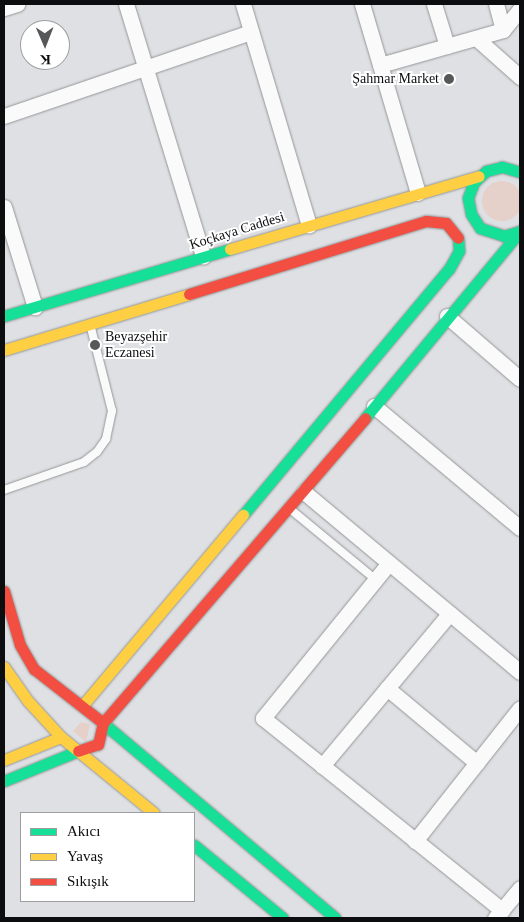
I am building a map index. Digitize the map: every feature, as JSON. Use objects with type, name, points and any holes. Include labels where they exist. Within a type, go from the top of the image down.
[{"type":"main road","points":[[502,167],[520,159]]},
{"type":"main road","name":"Koçkaya Caddesi","points":[[4,316],[479,176],[502,167]]},
{"type":"main road","points":[[502,167],[520,172]]},
{"type":"main road","points":[[479,176],[468,198],[473,219],[480,228],[495,235],[520,231]]},
{"type":"main road","points":[[451,227],[473,219]]},
{"type":"main road","points":[[4,350],[426,221],[439,221],[451,227],[459,245],[457,258],[449,269],[82,706],[72,712]]},
{"type":"main road","points":[[4,781],[98,744],[103,723],[304,492],[447,316],[520,231]]},
{"type":"main road","points":[[4,591],[20,645],[42,678],[103,723],[336,918]]},
{"type":"main road","points":[[4,667],[28,701],[61,737],[153,812]]},
{"type":"main road","points":[[61,737],[62,723]]},
{"type":"main road","points":[[4,760],[61,737]]},
{"type":"main road","points":[[195,846],[283,918]]},
{"type":"street","points":[[4,8],[17,4]]},
{"type":"street","points":[[126,4],[203,256]]},
{"type":"street","points":[[243,4],[309,225]]},
{"type":"street","points":[[362,4],[418,193]]},
{"type":"street","points":[[434,4],[446,46]]},
{"type":"street","points":[[496,4],[503,30]]},
{"type":"street","points":[[380,65],[503,30],[520,8]]},
{"type":"street","points":[[4,116],[251,32]]},
{"type":"street","points":[[476,38],[520,78]]},
{"type":"street","points":[[4,207],[35,307]]},
{"type":"street","points":[[447,316],[520,379]]},
{"type":"street","points":[[374,406],[520,528]]},
{"type":"street","points":[[304,492],[520,672]]},
{"type":"street","points":[[389,563],[263,718],[416,841],[499,914],[520,888]]},
{"type":"street","points":[[322,766],[450,613]]},
{"type":"street","points":[[387,688],[477,763]]},
{"type":"street","points":[[416,841],[520,708]]},
{"type":"lane","points":[[4,490],[84,462],[97,452],[106,439],[112,411],[90,323]]},
{"type":"lane","points":[[289,509],[375,579]]},
{"type":"shaded area","points":[[506,181],[513,184],[519,190],[522,201],[521,209],[513,218],[506,221],[498,221],[491,218],[483,209],[482,197],[485,190],[494,182]]},
{"type":"shaded area","points":[[81,722],[90,724],[86,742],[73,731]]},
{"type":"traffic: fast","points":[[520,172],[502,167],[486,171],[474,182],[468,198],[471,214],[480,228],[504,236],[520,231]]},
{"type":"traffic: fast","points":[[365,418],[520,231]]},
{"type":"traffic: fast","points":[[243,515],[449,269],[459,251],[458,238]]},
{"type":"traffic: fast","points":[[4,316],[230,249]]},
{"type":"traffic: fast","points":[[103,723],[335,918]]},
{"type":"traffic: fast","points":[[4,781],[78,751]]},
{"type":"traffic: fast","points":[[195,846],[283,918]]},
{"type":"traffic: slow","points":[[230,249],[479,176]]},
{"type":"traffic: slow","points":[[4,350],[189,294]]},
{"type":"traffic: slow","points":[[82,706],[243,515]]},
{"type":"traffic: slow","points":[[4,667],[28,701],[61,737],[153,812]]},
{"type":"traffic: slow","points":[[4,760],[61,737]]},
{"type":"traffic: jam","points":[[189,294],[426,221],[446,223],[458,238]]},
{"type":"traffic: jam","points":[[103,723],[365,418]]},
{"type":"traffic: jam","points":[[4,591],[20,645],[34,669],[103,723],[98,744],[78,751]]},
{"type":"place","name":"Şahmar Market","points":[[449,79]]},
{"type":"place","name":"Beyazşehir Eczanesi","points":[[95,345]]}]
